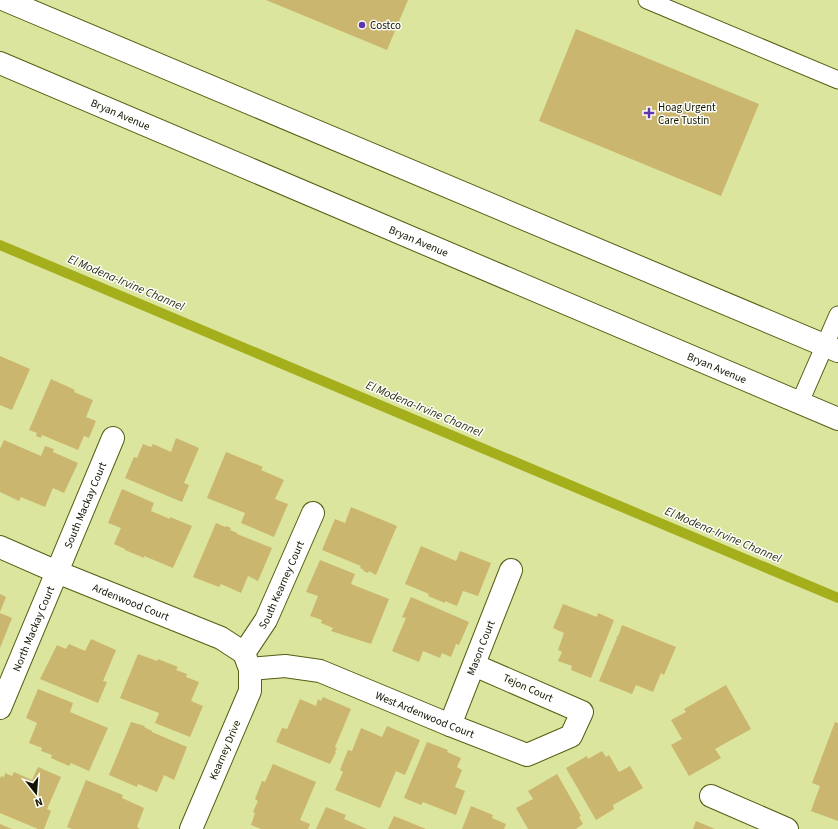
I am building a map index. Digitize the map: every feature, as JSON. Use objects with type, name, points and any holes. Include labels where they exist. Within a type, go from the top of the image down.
[{"type":"main road","points":[[5,0],[831,348]]},
{"type":"main road","name":"Bryan Avenue","points":[[0,63],[838,419]]},
{"type":"main road","name":"South Mackay Court","points":[[57,572],[113,438]]},
{"type":"main road","name":"South Kearney Court","points":[[247,661],[313,513]]},
{"type":"main road","name":"Ardenwood Court","points":[[0,547],[57,572],[221,638],[247,661]]},
{"type":"main road","name":"Mason Court","points":[[450,726],[511,570]]},
{"type":"main road","name":"North Mackay Court","points":[[0,708],[57,572]]},
{"type":"main road","name":"West Ardenwood Court","points":[[247,661],[320,671],[450,726],[527,755],[571,736],[582,712]]},
{"type":"main road","name":"Kearney Drive","points":[[192,829],[250,691],[247,661]]},
{"type":"main road","name":"Tejon Court","points":[[474,665],[582,712]]},
{"type":"main road","points":[[711,796],[787,829]]},
{"type":"lane","points":[[647,0],[838,80]]},
{"type":"lane","points":[[800,402],[831,348],[838,315]]},
{"type":"building","name":"Costco","points":[[266,0],[408,0],[387,50]]},
{"type":"building","name":"Hoag Urgent Care Tustin","points":[[576,29],[759,104],[721,196],[539,121]]},
{"type":"building","points":[[0,356],[30,369],[12,410],[0,405]]},
{"type":"building","points":[[51,379],[75,390],[74,392],[93,400],[86,417],[96,421],[89,438],[84,436],[78,450],[42,435],[41,438],[36,436],[37,433],[29,430]]},
{"type":"building","points":[[176,438],[199,448],[184,483],[189,485],[182,502],[125,478],[134,457],[137,458],[143,444],[151,447],[153,444],[171,452]]},
{"type":"building","points":[[4,440],[41,456],[45,446],[54,449],[53,452],[78,463],[64,493],[53,488],[45,507],[21,497],[19,501],[0,492],[0,449]]},
{"type":"building","points":[[226,452],[263,467],[261,470],[284,480],[275,499],[288,504],[274,537],[241,523],[245,513],[207,498]]},
{"type":"building","points":[[122,489],[154,503],[151,511],[192,526],[173,568],[144,556],[144,558],[114,544],[121,528],[108,523]]},
{"type":"building","points":[[351,507],[397,526],[376,575],[369,571],[368,573],[363,571],[364,570],[360,568],[361,566],[322,550],[335,519],[345,523]]},
{"type":"building","points":[[216,523],[231,528],[230,530],[237,534],[272,548],[258,581],[248,576],[241,593],[221,584],[219,587],[193,577]]},
{"type":"building","points":[[421,546],[456,561],[460,551],[491,563],[478,596],[463,591],[457,606],[428,596],[429,594],[405,584]]},
{"type":"building","points":[[320,560],[355,574],[351,584],[389,599],[371,644],[331,631],[333,628],[321,623],[322,620],[310,616],[318,596],[306,592]]},
{"type":"building","points":[[0,594],[6,597],[0,612]]},
{"type":"building","points":[[411,597],[469,622],[459,645],[456,644],[451,657],[442,653],[440,658],[423,651],[419,662],[392,651],[406,618],[402,617]]},
{"type":"building","points":[[563,604],[597,617],[598,613],[614,620],[591,678],[571,670],[572,666],[558,661],[562,652],[558,650],[564,633],[553,628]]},
{"type":"building","points":[[0,613],[12,618],[0,648]]},
{"type":"building","points":[[622,625],[676,647],[664,675],[661,673],[653,692],[636,685],[632,694],[599,681]]},
{"type":"building","points":[[91,639],[116,650],[103,681],[107,682],[98,703],[40,679],[57,645],[66,649],[69,644],[85,651]]},
{"type":"building","points":[[138,654],[157,661],[158,659],[178,667],[176,670],[187,674],[186,677],[199,682],[191,701],[203,706],[190,737],[155,723],[159,713],[120,698]]},
{"type":"building","points":[[726,685],[751,729],[715,749],[721,758],[689,776],[671,745],[682,739],[671,720],[686,712],[684,709]]},
{"type":"building","points":[[38,689],[73,703],[70,712],[108,728],[89,771],[71,763],[69,766],[51,758],[52,755],[41,751],[42,748],[29,743],[37,723],[26,718]]},
{"type":"building","points":[[323,697],[351,709],[335,747],[337,748],[336,752],[330,764],[276,742],[282,728],[287,729],[300,699],[316,706],[318,699],[321,701]]},
{"type":"building","points":[[131,722],[145,726],[144,727],[152,732],[187,747],[174,780],[164,775],[157,792],[138,784],[137,787],[109,775]]},
{"type":"building","points":[[835,722],[838,723],[838,821],[811,811],[820,786],[812,783]]},
{"type":"building","points":[[387,726],[420,740],[405,775],[396,771],[380,808],[335,790],[343,772],[340,770],[348,750],[352,751],[361,728],[382,737]]},
{"type":"building","points":[[427,742],[448,750],[447,752],[461,758],[457,767],[462,770],[455,787],[465,791],[456,815],[423,802],[421,805],[404,798]]},
{"type":"building","points":[[602,751],[606,757],[609,755],[619,772],[630,766],[643,788],[613,805],[614,809],[596,820],[566,768],[587,756],[588,759]]},
{"type":"building","points":[[273,764],[316,782],[300,820],[310,824],[308,829],[261,829],[251,825],[255,813],[253,812],[258,801],[255,799],[262,781],[265,782]]},
{"type":"building","points":[[38,767],[61,777],[47,809],[51,811],[44,829],[38,829],[0,813],[1,776],[4,777],[5,773],[12,776],[14,772],[32,780]]},
{"type":"building","points":[[557,774],[581,816],[579,817],[583,824],[576,829],[528,829],[516,808],[533,799],[528,791]]},
{"type":"building","points":[[86,780],[123,795],[122,798],[144,808],[137,827],[140,829],[72,829],[67,827]]},
{"type":"building","points":[[471,806],[493,815],[492,818],[506,824],[504,829],[462,829]]},
{"type":"building","points":[[326,807],[346,815],[344,819],[367,829],[316,829]]},
{"type":"building","points":[[394,816],[426,829],[388,829]]},
{"type":"building","points":[[696,821],[715,829],[693,829]]},
{"type":"building","points":[[0,824],[12,829],[0,829]]},
{"type":"waterway","name":"El Modena-Irvine Channel","points":[[0,245],[838,598]]},
{"type":"place","name":"Costco","points":[[362,25]]},
{"type":"place","name":"Hoag Urgent Care Tustin","points":[[649,113]]}]
